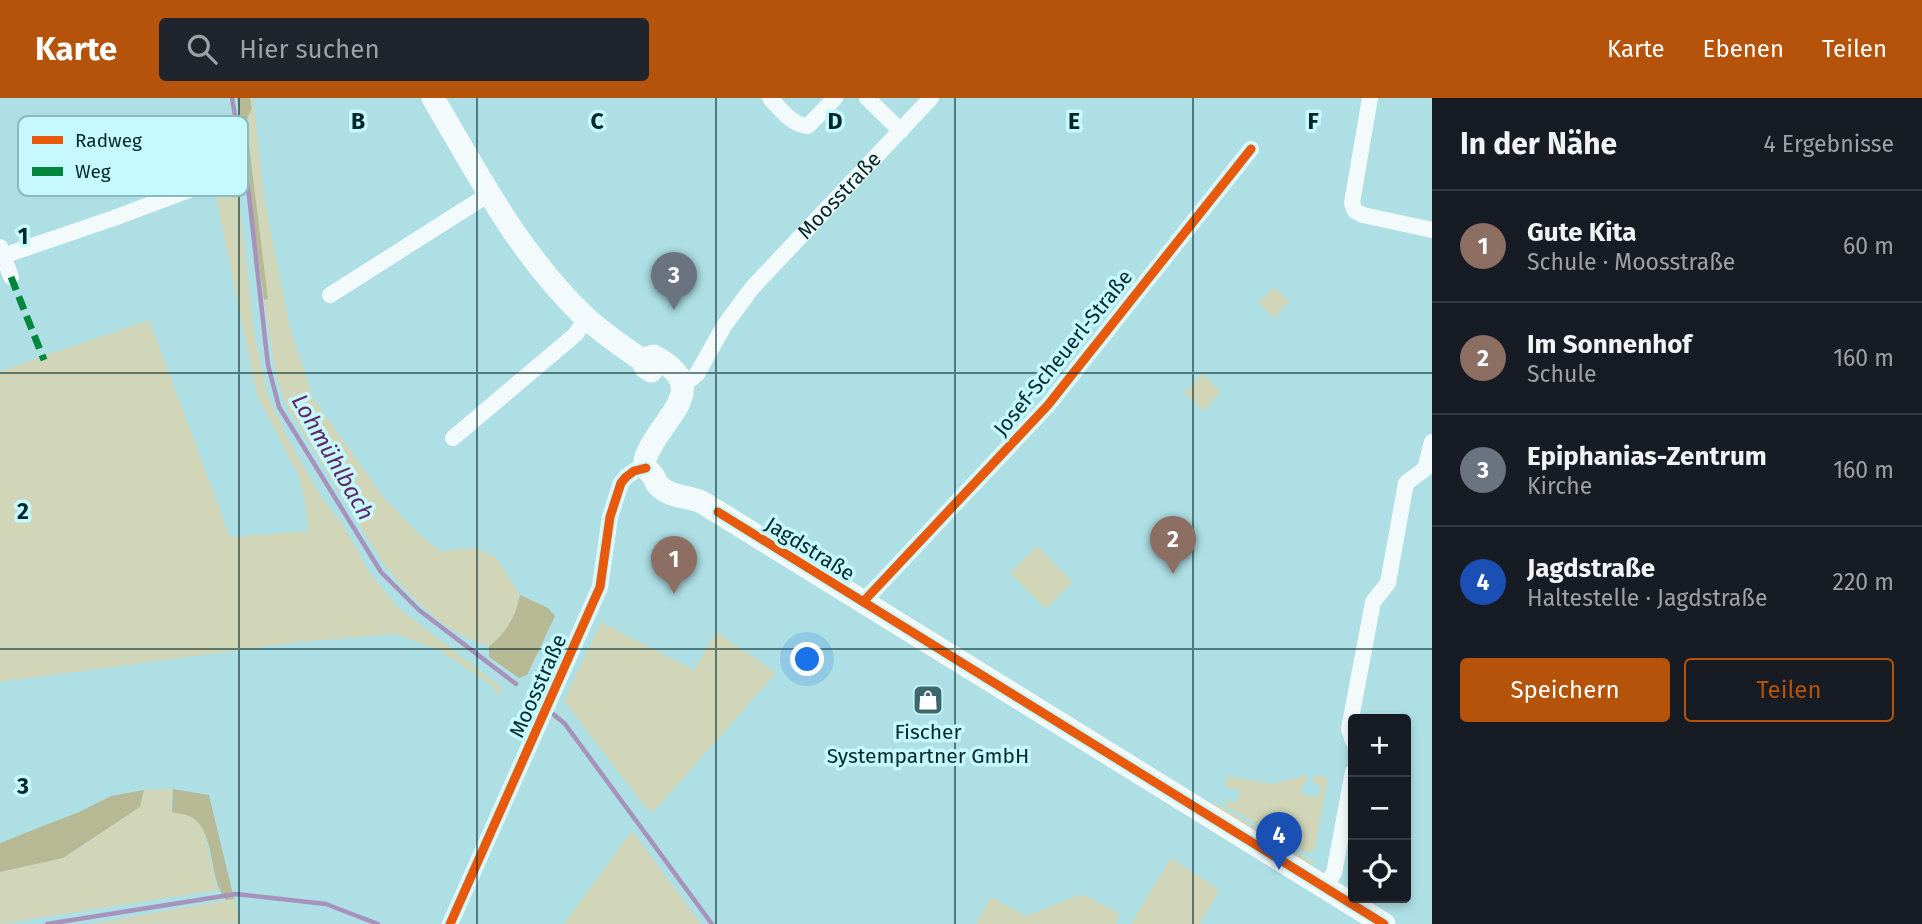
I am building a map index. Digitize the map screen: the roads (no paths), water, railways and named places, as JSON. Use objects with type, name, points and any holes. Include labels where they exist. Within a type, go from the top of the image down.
[{"type":"street","points":[[433,98],[489,194],[539,264],[586,318],[642,360],[654,356],[673,368],[681,383]]},
{"type":"street","points":[[770,98],[792,120],[808,127],[835,98]]},
{"type":"street","points":[[867,98],[901,131]]},
{"type":"street","name":"Moosstraße","points":[[450,924],[600,587],[610,517],[616,496],[626,477],[634,471],[650,471],[646,455],[683,393],[681,383],[697,373],[724,326],[752,288],[931,98]]},
{"type":"street","points":[[1370,98],[1352,203],[1355,211],[1432,230]]},
{"type":"street","name":"Josef-Scheuerl-Straße","points":[[863,602],[1048,405],[1251,149]]},
{"type":"street","points":[[330,295],[489,194]]},
{"type":"street","points":[[11,277],[1,253],[114,218],[173,196]]},
{"type":"street","points":[[453,438],[576,334],[586,318]]},
{"type":"street","points":[[1352,714],[1373,602],[1388,583],[1406,483],[1425,469],[1432,442]]},
{"type":"street","name":"Jagdstraße","points":[[650,471],[658,485],[665,490],[699,501],[1325,885],[1384,924]]},
{"type":"street","points":[[1325,885],[1334,873],[1352,777]]},
{"type":"waterway","name":"Lohmühlbach","points":[[232,98],[235,116]]},
{"type":"waterway","name":"Lohmühlbach","points":[[248,190],[268,365],[279,407],[381,572],[419,610],[516,684]]},
{"type":"waterway","name":"Lohmühlbach","points":[[552,713],[565,724],[712,924]]},
{"type":"waterway","points":[[47,924],[236,894],[326,904],[378,924]]},
{"type":"place","name":"Epiphanias-Zentrum","points":[[674,310]]},
{"type":"place","name":"Im Sonnenhof","points":[[1173,574]]},
{"type":"place","name":"Gute Kita","points":[[674,594]]},
{"type":"place","name":"Fischer Systempartner GmbH","points":[[928,700]]},
{"type":"place","name":"Jagdstraße","points":[[1279,870]]}]
